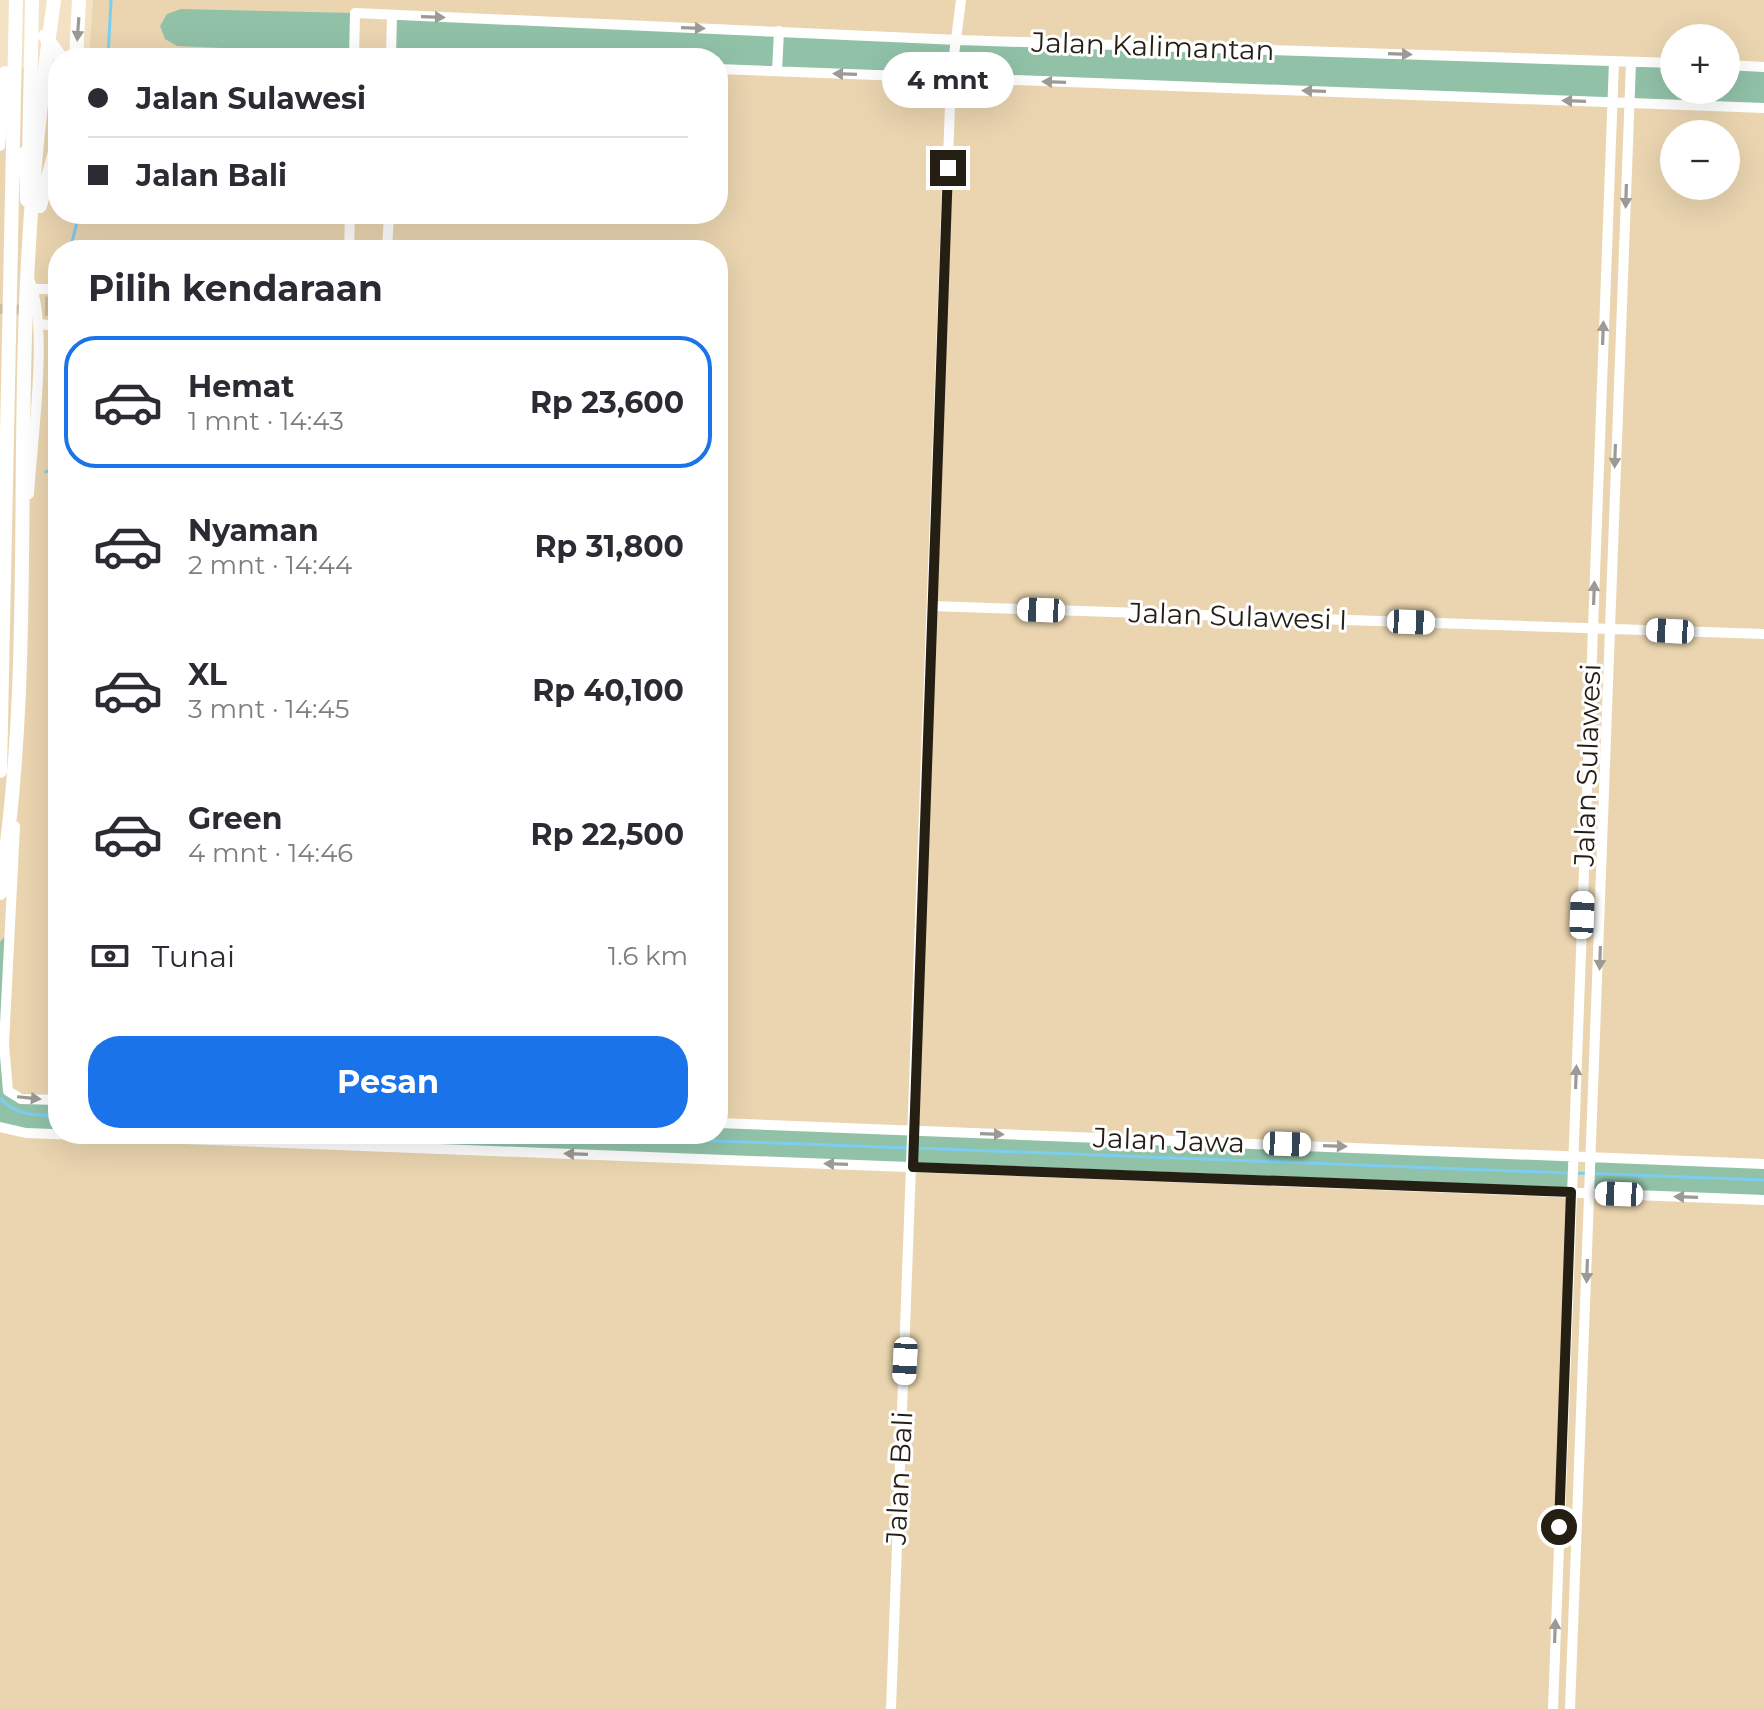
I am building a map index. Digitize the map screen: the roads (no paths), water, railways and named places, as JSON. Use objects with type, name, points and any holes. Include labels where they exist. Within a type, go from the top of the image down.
[{"type":"highway","points":[[2,125],[6,0]]},
{"type":"highway","points":[[0,771],[16,0]]},
{"type":"highway","points":[[29,0],[34,20],[54,48]]},
{"type":"highway","points":[[28,216],[24,98],[29,0]]},
{"type":"highway","points":[[0,893],[12,818],[21,596],[30,278],[29,0]]},
{"type":"highway","points":[[50,48],[54,0]]},
{"type":"highway","points":[[77,48],[79,0]]},
{"type":"highway","points":[[30,278],[48,70]]},
{"type":"highway","points":[[30,278],[33,232],[48,177]]},
{"type":"street","name":"Jalan Bali","points":[[891,1709],[951,78],[961,0]]},
{"type":"street","name":"Jalan Kalimantan","points":[[354,48],[355,13],[958,40],[1660,63]]},
{"type":"street","points":[[391,48],[392,15]]},
{"type":"street","points":[[777,71],[779,31]]},
{"type":"street","name":"Jalan Sulawesi","points":[[1553,1709],[1614,61]]},
{"type":"street","name":"Jalan Sulawesi","points":[[1570,1709],[1606,812],[1608,628],[1631,62]]},
{"type":"street","points":[[1740,66],[1764,67]]},
{"type":"street","name":"Jalan Kalimantan","points":[[728,69],[1764,108]]},
{"type":"street","points":[[0,146],[2,125]]},
{"type":"street","points":[[28,216],[30,278],[38,324],[4,1044],[6,1086],[21,1099],[48,1100]]},
{"type":"street","points":[[0,270],[19,271],[48,285]]},
{"type":"street","points":[[38,324],[48,325]]},
{"type":"street","name":"Jalan Sulawesi I","points":[[932,606],[1764,634]]},
{"type":"street","name":"Jalan Jawa","points":[[728,1124],[914,1135],[1764,1164]]},
{"type":"street","name":"Jalan Jawa","points":[[0,1127],[48,1134]]},
{"type":"street","name":"Jalan Jawa","points":[[351,1144],[1572,1188],[1764,1200]]},
{"type":"waterway","points":[[109,48],[111,0]]},
{"type":"waterway","points":[[72,240],[76,224]]},
{"type":"waterway","points":[[0,1098],[19,1111],[48,1116]]},
{"type":"waterway","points":[[728,1141],[909,1148]]},
{"type":"waterway","points":[[916,1148],[1568,1173]]},
{"type":"waterway","points":[[1576,1173],[1764,1180]]},
{"type":"tunnel","points":[[30,301],[48,302]]},
{"type":"tunnel","points":[[0,309],[48,311]]}]
